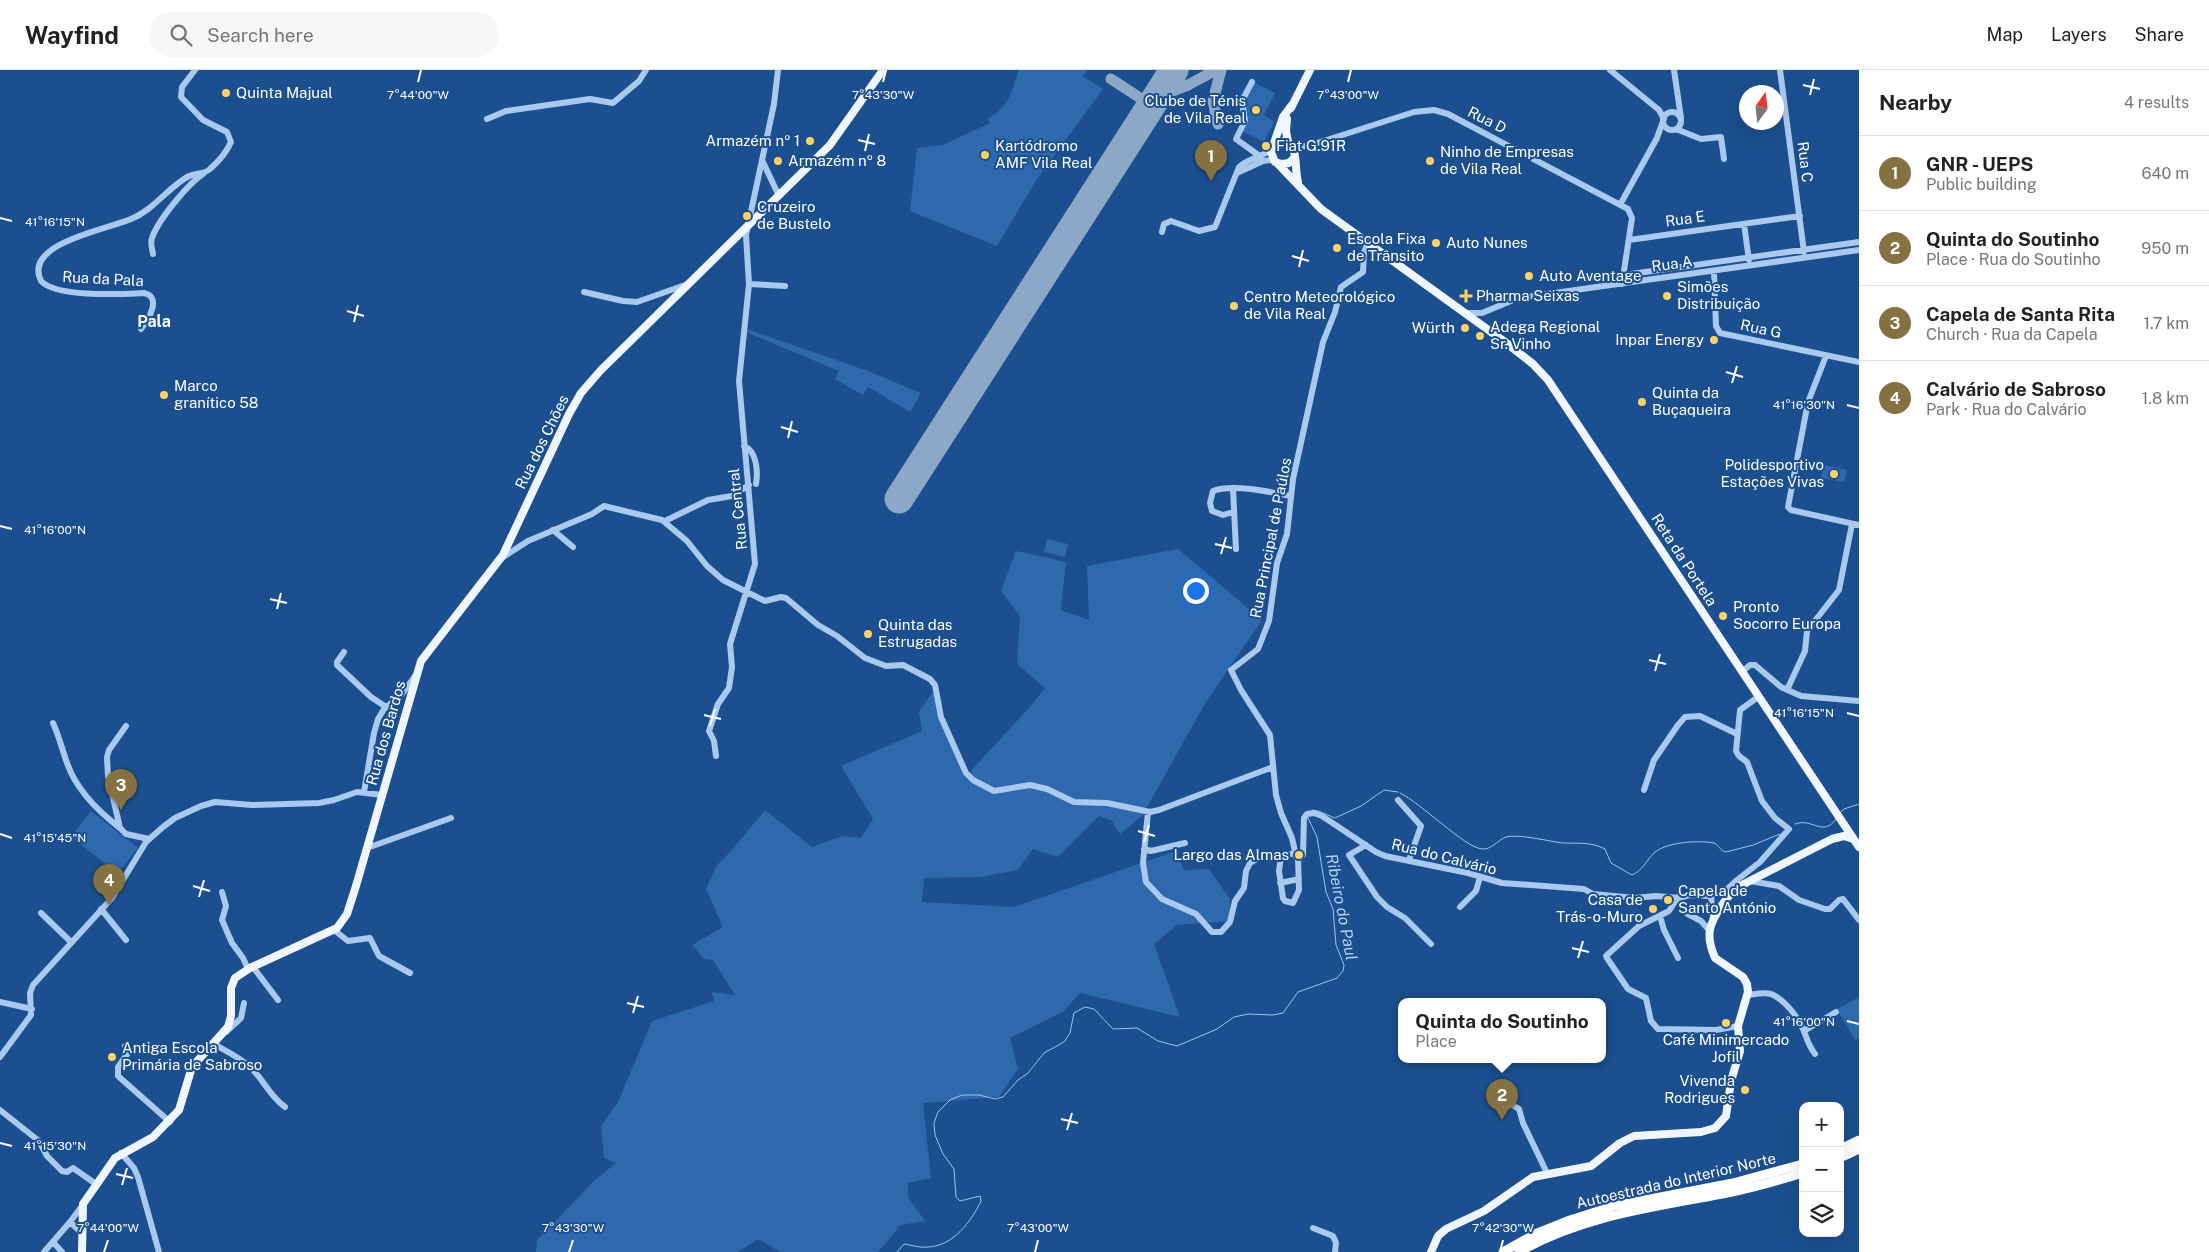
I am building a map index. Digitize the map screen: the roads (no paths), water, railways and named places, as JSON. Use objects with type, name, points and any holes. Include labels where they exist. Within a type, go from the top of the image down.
[{"type":"highway","points":[[1844,1147],[1859,1140]]},
{"type":"highway","points":[[1844,1156],[1859,1149]]},
{"type":"highway","name":"Autoestrada do Interior Norte","points":[[1503,1252],[1535,1234],[1570,1220],[1614,1206],[1733,1183],[1799,1165]]},
{"type":"highway","name":"Autoestrada do Interior Norte","points":[[1520,1252],[1570,1228],[1613,1214],[1733,1192],[1799,1174]]},
{"type":"main road","name":"Rua dos Chões","points":[[444,632],[500,559],[567,417],[579,396],[601,370],[747,229],[835,140],[883,70]]},
{"type":"main road","points":[[1292,150],[1289,163],[1276,162],[1273,146],[1283,117],[1292,105],[1310,70]]},
{"type":"main road","points":[[1292,105],[1286,127],[1299,184]]},
{"type":"main road","points":[[1273,146],[1281,141],[1292,150]]},
{"type":"main road","name":"Reta da Portela","points":[[1276,162],[1318,206],[1529,360],[1554,387],[1758,697],[1857,843]]},
{"type":"main road","name":"Rua dos Bardos","points":[[334,930],[341,924],[348,911],[418,672],[423,659],[444,632]]},
{"type":"main road","points":[[1832,839],[1840,832],[1841,821]]},
{"type":"main road","points":[[1431,1252],[1438,1236],[1446,1229],[1484,1211],[1533,1177],[1591,1166],[1620,1143],[1634,1136],[1701,1132],[1715,1128],[1726,1116],[1728,1109],[1730,1085],[1740,1051],[1738,1026],[1748,995],[1748,986],[1743,977],[1715,958],[1707,928],[1734,890],[1750,880],[1832,839],[1846,836],[1857,843]]},
{"type":"main road","points":[[82,1252],[82,1206],[111,1163],[121,1154],[148,1141],[170,1122],[179,1110],[192,1067],[223,1034],[231,1018],[233,983],[239,975],[250,968],[334,930]]},
{"type":"street","name":"Rua da Pala","points":[[141,329],[148,320],[152,308],[153,299],[150,295],[144,292],[105,294],[52,288],[40,280],[38,272],[40,263],[60,244],[131,219],[155,204],[186,178],[207,172],[226,151],[230,140],[225,130],[202,120],[181,97],[183,86],[195,70]]},
{"type":"street","points":[[487,119],[506,111],[590,100],[613,103],[637,82],[646,70]]},
{"type":"street","name":"Rua Central","points":[[716,756],[714,754],[714,742],[709,731],[719,703],[729,688],[732,667],[729,646],[747,593],[756,556],[738,388],[749,284],[745,249],[747,229],[774,103],[778,70]]},
{"type":"street","points":[[1610,70],[1667,116],[1681,120]]},
{"type":"street","points":[[1674,70],[1681,120],[1686,132]]},
{"type":"street","name":"Rua C","points":[[1780,70],[1806,258]]},
{"type":"street","points":[[1252,82],[1242,101],[1245,121],[1236,139],[1261,157]]},
{"type":"street","points":[[1622,284],[1632,216],[1621,203],[1667,116],[1679,105]]},
{"type":"street","name":"Rua D","points":[[1292,150],[1411,113],[1437,111],[1448,114],[1621,203]]},
{"type":"street","points":[[1667,116],[1665,126],[1686,132],[1700,139],[1721,137],[1724,159]]},
{"type":"street","points":[[1657,138],[1673,129],[1681,120]]},
{"type":"street","points":[[1162,232],[1164,224],[1171,221],[1199,231],[1215,227],[1236,174],[1242,164],[1261,157],[1273,146]]},
{"type":"street","points":[[762,160],[780,196]]},
{"type":"street","points":[[1236,174],[1244,168],[1263,161],[1276,162]]},
{"type":"street","points":[[152,254],[151,241],[158,227],[189,184],[207,172]]},
{"type":"street","points":[[772,180],[790,186]]},
{"type":"street","name":"Rua E","points":[[1629,240],[1800,216]]},
{"type":"street","points":[[1744,224],[1750,266]]},
{"type":"street","points":[[736,239],[742,242],[745,249]]},
{"type":"street","points":[[1624,275],[1859,242]]},
{"type":"street","name":"Rua Principal de Paúlos","points":[[1296,855],[1291,835],[1277,801],[1269,734],[1241,690],[1231,670],[1256,651],[1264,637],[1270,614],[1277,561],[1287,534],[1290,496],[1325,336],[1335,312],[1341,287],[1363,272],[1364,250],[1368,243]]},
{"type":"street","name":"Rua A","points":[[1483,313],[1518,298],[1714,272],[1859,250]]},
{"type":"street","name":"Rua G","points":[[1714,272],[1716,326],[1720,332],[1859,362]]},
{"type":"street","points":[[584,292],[626,302],[637,302],[691,282]]},
{"type":"street","points":[[749,284],[785,286]]},
{"type":"street","points":[[1464,312],[1483,313]]},
{"type":"street","points":[[1476,320],[1477,316],[1483,313]]},
{"type":"street","points":[[1482,326],[1483,313]]},
{"type":"street","points":[[1787,690],[1805,651],[1807,631],[1839,590],[1856,525],[1791,510],[1788,507],[1808,402],[1826,356]]},
{"type":"street","points":[[744,446],[751,450],[756,466],[756,484]]},
{"type":"street","points":[[665,521],[708,500],[734,495],[748,486]]},
{"type":"street","points":[[1233,489],[1236,549]]},
{"type":"street","points":[[1233,512],[1224,515],[1212,511],[1210,503],[1211,494],[1215,490],[1264,491],[1290,496]]},
{"type":"street","points":[[500,559],[528,541],[605,506],[665,521],[690,544],[708,567],[725,581],[767,602],[781,597],[786,598],[818,625],[837,636],[865,658],[886,666],[903,665],[928,677],[934,686],[941,717],[966,774],[973,780],[996,792],[1030,785],[1047,789],[1072,802],[1107,803],[1148,812],[1158,810],[1273,767]]},
{"type":"street","points":[[553,530],[573,547]]},
{"type":"street","points":[[344,652],[337,665],[371,697],[386,707]]},
{"type":"street","points":[[1742,672],[1755,664],[1787,690],[1807,698],[1859,701]]},
{"type":"street","points":[[364,792],[374,731],[386,707],[404,693],[418,672]]},
{"type":"street","points":[[1724,892],[1760,862],[1789,830],[1775,818],[1761,800],[1747,762],[1737,753],[1740,708],[1758,697]]},
{"type":"street","points":[[1644,790],[1654,760],[1678,725],[1686,717],[1703,718],[1737,734]]},
{"type":"street","points":[[53,723],[72,774],[98,810],[126,834],[149,839]]},
{"type":"street","points":[[120,828],[108,776],[107,757],[109,750],[126,726]]},
{"type":"street","points":[[0,1057],[30,1018],[32,1009],[30,993],[32,985],[114,896],[141,849],[168,822],[211,803],[323,802],[353,793],[364,792],[382,795]]},
{"type":"street","points":[[1398,800],[1421,826],[1410,860]]},
{"type":"street","points":[[1148,812],[1143,862],[1145,878],[1151,889],[1163,900],[1198,916],[1207,928],[1217,932],[1223,931],[1228,924],[1235,901],[1244,888],[1246,871],[1250,863],[1260,857],[1296,855],[1299,879],[1298,892],[1293,903],[1284,900],[1280,883],[1279,864],[1282,856]]},
{"type":"street","name":"Rua do Calvário","points":[[1296,855],[1302,857],[1304,818],[1309,813],[1316,814],[1382,855],[1502,883],[1585,889],[1592,893],[1619,898],[1656,896],[1678,898],[1690,895],[1712,895],[1734,890]]},
{"type":"street","points":[[367,848],[451,818]]},
{"type":"street","points":[[1144,848],[1151,851],[1184,843]]},
{"type":"street","points":[[1366,845],[1349,855],[1358,865],[1372,891],[1386,906],[1405,918],[1431,944]]},
{"type":"street","points":[[1460,907],[1476,891],[1480,877]]},
{"type":"street","points":[[1280,883],[1299,879]]},
{"type":"street","points":[[1750,880],[1779,886],[1799,900],[1825,909],[1830,909],[1839,900],[1843,899],[1859,920]]},
{"type":"street","points":[[222,892],[226,906],[222,920],[232,943],[250,968],[278,1000]]},
{"type":"street","points":[[1712,895],[1713,919]]},
{"type":"street","points":[[1707,928],[1686,913],[1678,898],[1668,912],[1639,926],[1606,956],[1628,989],[1646,998],[1651,1021],[1657,1028],[1668,1030],[1714,1030],[1738,1026]]},
{"type":"street","points":[[101,909],[126,940]]},
{"type":"street","points":[[41,913],[71,942]]},
{"type":"street","points":[[1660,916],[1664,930],[1678,958]]},
{"type":"street","points":[[334,930],[346,941],[370,938],[379,956],[410,973]]},
{"type":"street","points":[[1748,995],[1764,993],[1773,995],[1793,1013],[1804,1031],[1808,1045],[1814,1054]]},
{"type":"street","points":[[0,1002],[32,1009]]},
{"type":"street","points":[[223,1034],[241,1018],[244,1003]]},
{"type":"street","points":[[1804,1031],[1836,1012]]},
{"type":"street","points":[[214,1044],[235,1054],[252,1068],[271,1096],[284,1107]]},
{"type":"street","points":[[126,1046],[128,1052],[118,1067],[119,1077],[170,1122]]},
{"type":"street","points":[[1502,1099],[1519,1109],[1523,1123],[1547,1173]]},
{"type":"street","points":[[0,1110],[41,1143],[46,1154],[62,1170],[67,1172],[74,1168],[96,1184]]},
{"type":"street","points":[[121,1154],[130,1161],[138,1177],[159,1252]]},
{"type":"street","points":[[44,1252],[82,1206]]},
{"type":"street","points":[[70,1222],[82,1233]]},
{"type":"street","points":[[1313,1228],[1333,1236],[1336,1241],[1335,1252]]},
{"type":"street","points":[[53,1242],[62,1252]]},
{"type":"waterway","name":"Ribeiro do Paul","points":[[1312,810],[1335,818],[1361,806],[1384,790],[1398,792]]},
{"type":"waterway","name":"Ribeiro do Paul","points":[[1400,793],[1465,841],[1482,849],[1511,836],[1599,846],[1605,849],[1611,863],[1632,875],[1642,868],[1654,853],[1666,846],[1691,842],[1707,842],[1714,843],[1726,852],[1753,845],[1780,834]]},
{"type":"waterway","name":"Ribeiro do Paul","points":[[1840,813],[1844,809],[1859,804]]},
{"type":"waterway","name":"Ribeiro do Paul","points":[[897,1252],[904,1244],[919,1247],[937,1246],[953,1238],[966,1225],[981,1201],[980,1196],[960,1201],[956,1197],[954,1169],[943,1154],[935,1135],[934,1123],[938,1112],[950,1100],[962,1095],[979,1095],[995,1099],[1003,1097],[1018,1080],[1028,1073],[1044,1053],[1064,1042],[1070,1033],[1074,1013],[1085,1007],[1094,1009],[1113,1029],[1137,1028],[1158,1041],[1177,1046],[1217,1029],[1234,1017],[1248,1014],[1273,1015],[1283,1013],[1298,992],[1337,978],[1343,971],[1344,965],[1336,945],[1333,909],[1326,892],[1317,837],[1308,818]]},
{"type":"waterway","name":"Ribeiro do Paul","points":[[1795,824],[1807,823],[1826,827],[1836,819]]},
{"type":"place","name":"Quinta Majual","points":[[226,93]]},
{"type":"place","name":"Clube de Ténis de Vila Real","points":[[1256,110]]},
{"type":"place","name":"Armazém nº 1","points":[[810,141]]},
{"type":"place","name":"Fiat G.91R","points":[[1266,146]]},
{"type":"place","name":"Kartódromo AMF Vila Real","points":[[985,155]]},
{"type":"place","name":"Armazém nº 8","points":[[778,161]]},
{"type":"place","name":"Ninho de Empresas de Vila Real","points":[[1430,161]]},
{"type":"place","name":"GNR - UEPS","points":[[1211,181]]},
{"type":"place","name":"Cruzeiro de Bustelo","points":[[747,216]]},
{"type":"place","name":"Auto Nunes","points":[[1436,243]]},
{"type":"place","name":"Escola Fixa de Trânsito","points":[[1337,248]]},
{"type":"place","name":"Auto Aventage","points":[[1529,276]]},
{"type":"place","name":"Pharma Seixas","points":[[1466,296]]},
{"type":"place","name":"Simões Distribuição","points":[[1667,296]]},
{"type":"place","name":"Centro Meteorológico de Vila Real","points":[[1234,306]]},
{"type":"place","name":"Würth","points":[[1465,328]]},
{"type":"place","name":"Adega Regional Sr. Vinho","points":[[1480,336]]},
{"type":"place","name":"Inpar Energy","points":[[1714,340]]},
{"type":"place","name":"Marco granítico 58","points":[[164,395]]},
{"type":"place","name":"Quinta da Buçaqueira","points":[[1642,402]]},
{"type":"place","name":"Polidesportivo Estações Vivas","points":[[1834,474]]},
{"type":"place","name":"Pronto Socorro Europa","points":[[1723,616]]},
{"type":"place","name":"Quinta das Estrugadas","points":[[868,634]]},
{"type":"place","name":"Capela de Santa Rita","points":[[121,810]]},
{"type":"place","name":"Largo das Almas","points":[[1299,855]]},
{"type":"place","name":"Capela de Santo António","points":[[1668,900]]},
{"type":"place","name":"Calvário de Sabroso","points":[[109,905]]},
{"type":"place","name":"Casa de Trás-o-Muro","points":[[1653,909]]},
{"type":"place","name":"Café Minimercado Jofil","points":[[1726,1023]]},
{"type":"place","name":"Antiga Escola Primária de Sabroso","points":[[112,1057]]},
{"type":"place","name":"Vivenda Rodrigues","points":[[1745,1090]]},
{"type":"place","name":"Quinta do Soutinho","points":[[1502,1120]]},
{"type":"district","name":"Pala","points":[[154,321]]}]
